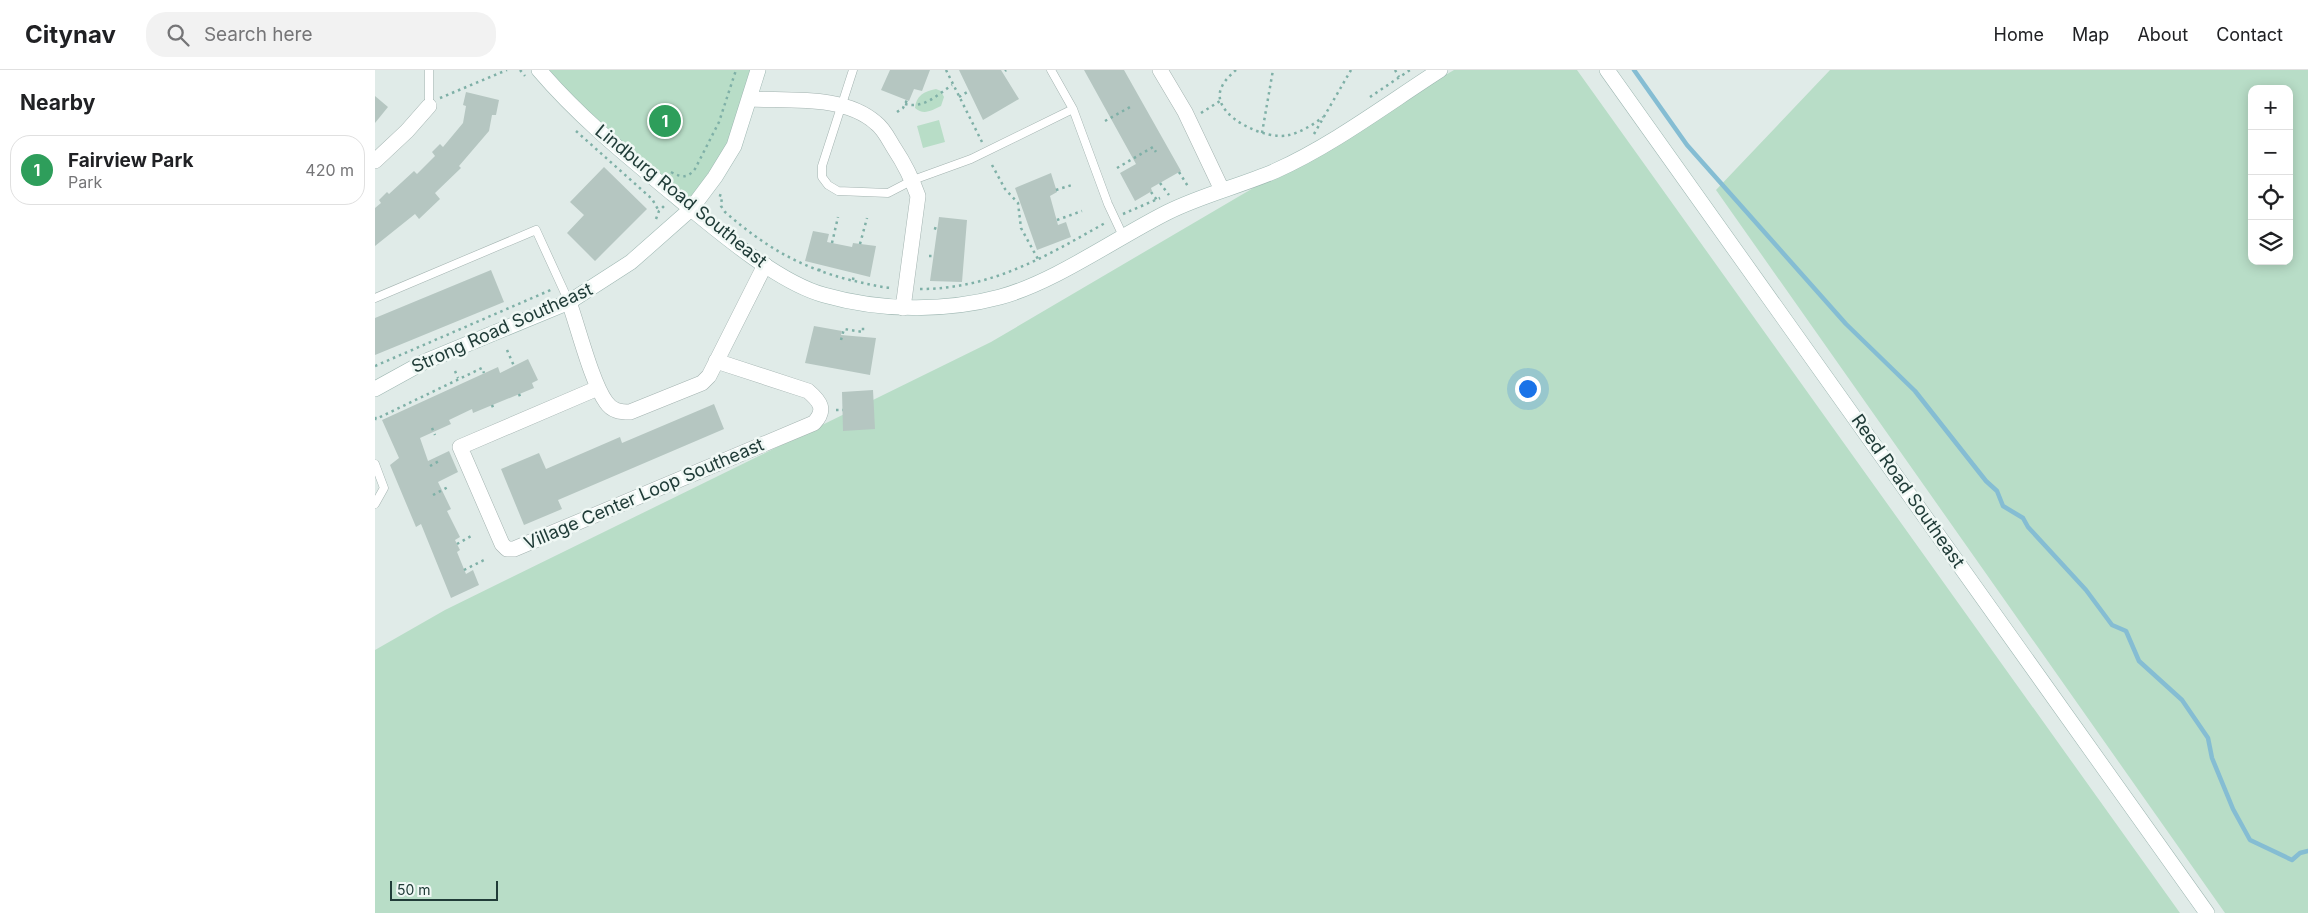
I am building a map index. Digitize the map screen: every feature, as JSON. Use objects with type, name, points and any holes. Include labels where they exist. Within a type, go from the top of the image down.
[{"type":"street","name":"Lindburg Road Southeast","points":[[539,70],[573,108],[691,209],[765,265],[823,295],[903,308],[948,306],[1001,297],[1044,279],[1186,203],[1276,170],[1335,137],[1440,70]]},
{"type":"street","name":"Strong Road Southeast","points":[[375,389],[424,362],[569,302],[631,262],[691,209],[734,146],[758,70]]},
{"type":"street","points":[[1159,70],[1189,120],[1222,190]]},
{"type":"street","name":"Reed Road Southeast","points":[[1607,70],[2207,913]]},
{"type":"street","points":[[750,99],[829,103],[860,111],[878,124],[913,180],[918,196],[903,308]]},
{"type":"street","points":[[375,161],[407,132],[429,106]]},
{"type":"street","points":[[569,302],[598,388],[606,403],[617,412],[630,412],[702,383],[709,376],[765,265]]},
{"type":"street","name":"Village Center Loop Southeast","points":[[598,388],[460,447],[502,544],[507,548],[514,549],[805,427],[813,423],[821,414],[822,407],[818,399],[808,391],[716,361]]},
{"type":"lane","points":[[429,70],[429,106]]},
{"type":"lane","points":[[853,70],[840,106],[823,166],[823,177],[828,184],[838,191],[888,194],[913,180],[971,159],[1073,109]]},
{"type":"lane","points":[[1051,70],[1073,109],[1123,236]]},
{"type":"lane","points":[[375,298],[536,230],[569,302]]},
{"type":"lane","points":[[375,464],[384,488],[375,504]]},
{"type":"path","points":[[429,106],[449,93],[507,70]]},
{"type":"path","points":[[669,171],[684,177],[690,175],[695,169],[719,122],[736,70]]},
{"type":"path","points":[[946,70],[984,146]]},
{"type":"path","points":[[1236,70],[1223,85],[1220,101],[1232,117],[1241,124],[1270,136],[1288,136],[1312,125],[1323,117]]},
{"type":"path","points":[[1262,133],[1273,70]]},
{"type":"path","points":[[1320,134],[1311,138],[1351,70]]},
{"type":"path","points":[[1395,70],[1399,77]]},
{"type":"path","points":[[1368,99],[1410,70]]},
{"type":"path","points":[[905,104],[922,105],[952,85]]},
{"type":"path","points":[[959,97],[969,91]]},
{"type":"path","points":[[897,112],[907,100]]},
{"type":"path","points":[[1189,120],[1220,101]]},
{"type":"path","points":[[1105,121],[1130,107]]},
{"type":"path","points":[[1117,168],[1153,147],[1156,152]]},
{"type":"path","points":[[992,165],[1005,189],[1017,203],[1021,228],[1039,261]]},
{"type":"path","points":[[1179,172],[1189,188]]},
{"type":"path","points":[[1161,183],[1169,195]]},
{"type":"path","points":[[1056,190],[1072,186]]},
{"type":"path","points":[[1182,190],[1194,186]]},
{"type":"path","points":[[1151,192],[1157,200]]},
{"type":"path","points":[[722,196],[721,206],[725,212],[790,259],[819,271],[882,287],[923,289],[975,283],[1021,269],[1039,261],[1115,218],[1175,193]]},
{"type":"path","points":[[651,224],[659,211]]},
{"type":"path","points":[[1057,220],[1082,211]]},
{"type":"path","points":[[832,243],[838,217]]},
{"type":"path","points":[[860,244],[867,218]]},
{"type":"path","points":[[929,256],[934,256]]},
{"type":"path","points":[[819,271],[821,265]]},
{"type":"path","points":[[853,280],[855,274]]},
{"type":"path","points":[[375,366],[561,286]]},
{"type":"path","points":[[841,340],[844,329],[863,332],[863,325]]},
{"type":"path","points":[[507,350],[514,366]]},
{"type":"path","points":[[375,417],[377,419],[482,368],[484,373]]},
{"type":"path","points":[[455,371],[458,378]]},
{"type":"path","points":[[434,390],[437,395]]},
{"type":"path","points":[[519,394],[521,399]]},
{"type":"path","points":[[419,397],[422,402]]},
{"type":"path","points":[[407,403],[409,408]]},
{"type":"path","points":[[492,405],[494,410]]},
{"type":"path","points":[[836,410],[843,410]]},
{"type":"path","points":[[432,428],[435,435]]},
{"type":"path","points":[[430,466],[439,460]]},
{"type":"path","points":[[433,495],[451,486]]},
{"type":"path","points":[[457,544],[473,535]]},
{"type":"path","points":[[464,570],[484,560]]},
{"type":"green space","points":[[539,70],[758,70],[734,146],[691,209]]},
{"type":"green space","points":[[1454,70],[1577,70],[2180,913],[375,913],[375,650],[445,610],[991,342]]},
{"type":"green space","points":[[1830,70],[2308,70],[2308,913],[2225,913],[1716,190]]},
{"type":"green space","points":[[936,89],[941,91],[944,97],[941,106],[925,112],[915,108],[917,100],[921,95]]},
{"type":"green space","points":[[939,120],[945,142],[923,148],[917,126]]},
{"type":"building","points":[[890,70],[930,70],[922,91],[914,89],[909,101],[881,90]]},
{"type":"building","points":[[959,70],[1001,70],[1019,99],[983,120]]},
{"type":"building","points":[[1084,70],[1124,70],[1181,171],[1151,188],[1152,191],[1135,201],[1120,173],[1136,164]]},
{"type":"building","points":[[466,92],[499,100],[496,115],[492,115],[489,131],[459,166],[461,168],[435,193],[440,199],[419,219],[415,214],[375,246],[375,208],[381,203],[379,200],[387,192],[389,194],[414,171],[417,174],[435,156],[432,152],[440,144],[443,147],[463,123],[466,106],[463,105]]},
{"type":"building","points":[[375,96],[388,107],[375,123]]},
{"type":"building","points":[[604,167],[647,209],[595,261],[567,233],[584,215],[570,202]]},
{"type":"building","points":[[1051,173],[1057,192],[1050,196],[1058,225],[1066,222],[1071,237],[1037,250],[1015,188]]},
{"type":"building","points":[[939,217],[967,220],[962,282],[930,281]]},
{"type":"building","points":[[813,231],[829,234],[827,242],[852,247],[853,243],[876,246],[870,277],[805,261]]},
{"type":"building","points":[[491,270],[504,302],[375,355],[375,318]]},
{"type":"building","points":[[814,326],[842,331],[841,335],[876,338],[870,375],[805,363]]},
{"type":"building","points":[[528,359],[538,380],[532,383],[534,388],[473,413],[472,409],[449,420],[451,424],[420,438],[428,461],[449,451],[458,472],[438,482],[451,509],[447,511],[460,537],[455,540],[460,550],[457,552],[466,574],[473,570],[479,585],[451,598],[421,524],[416,527],[390,465],[399,458],[382,420],[498,367],[500,373]]},
{"type":"building","points":[[873,390],[875,429],[843,431],[842,392]]},
{"type":"building","points":[[714,404],[724,429],[558,500],[562,509],[524,525],[501,469],[539,453],[546,469],[620,437],[622,443]]},
{"type":"waterway","points":[[1634,70],[1687,145],[1846,324],[1915,391],[1986,481],[1997,491],[2003,506],[2023,518],[2028,527],[2086,590],[2112,625],[2126,631],[2139,661],[2182,700],[2208,738],[2212,758],[2233,809],[2250,840],[2292,860],[2300,853],[2308,851]]},
{"type":"place","name":"Fairview Park","points":[[665,121]]}]
